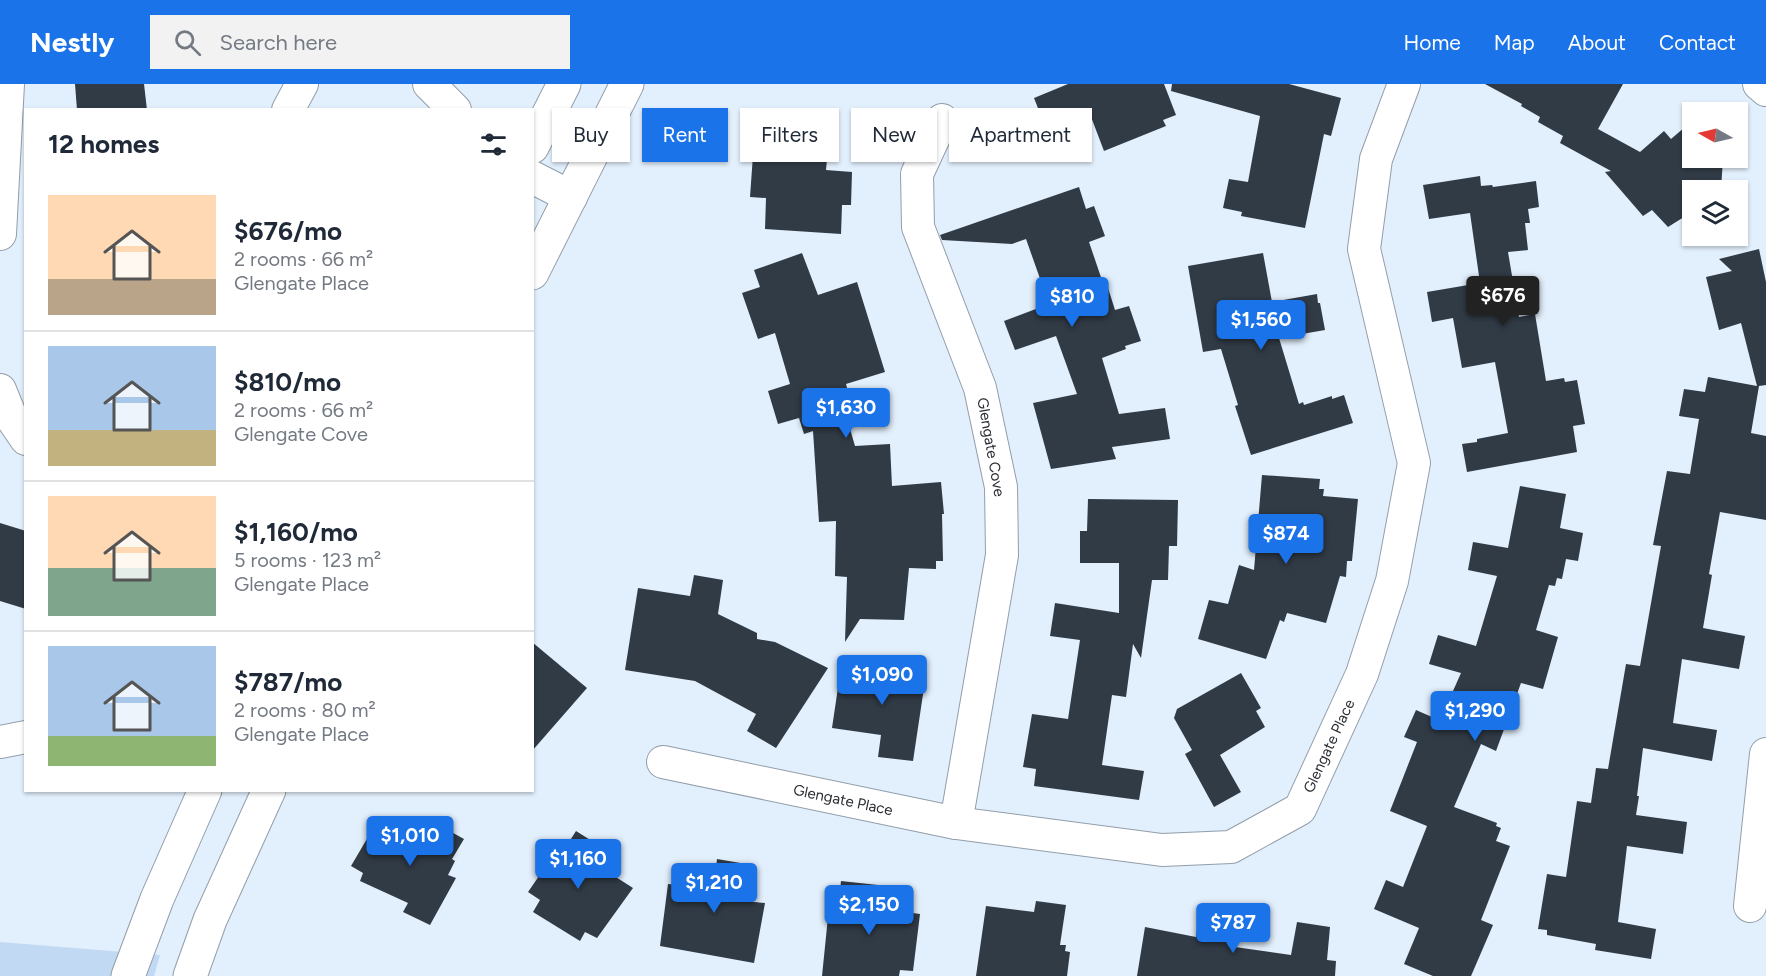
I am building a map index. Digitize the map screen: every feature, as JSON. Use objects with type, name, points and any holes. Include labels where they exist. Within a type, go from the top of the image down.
[{"type":"main road","points":[[534,143],[564,84]]},
{"type":"main road","points":[[534,269],[627,84]]},
{"type":"main road","points":[[128,976],[157,900],[204,792]]},
{"type":"main road","points":[[190,976],[210,920],[268,792]]},
{"type":"street","points":[[0,234],[8,84]]},
{"type":"street","points":[[289,108],[302,84]]},
{"type":"street","points":[[429,84],[453,108]]},
{"type":"street","name":"Glengate Place","points":[[663,762],[956,823],[1161,850],[1231,847],[1300,808],[1362,674],[1392,581],[1414,464],[1364,249],[1376,159],[1404,84]]},
{"type":"street","points":[[1759,84],[1766,90]]},
{"type":"street","name":"Glengate Cove","points":[[942,120],[918,174],[918,227],[980,388],[1001,487],[1002,555],[956,823]]},
{"type":"street","points":[[534,178],[571,197]]},
{"type":"street","points":[[0,390],[11,417],[24,436]]},
{"type":"street","points":[[0,742],[24,737]]},
{"type":"street","points":[[1750,906],[1766,754]]},
{"type":"shaded area","points":[[0,942],[160,955],[154,976],[0,976]]},
{"type":"building","points":[[75,84],[144,84],[147,108],[77,108]]},
{"type":"building","points":[[1068,84],[1164,84],[1176,115],[1163,120],[1166,126],[1104,151],[1092,120],[1092,108],[1038,108],[1034,98]]},
{"type":"building","points":[[1172,84],[1289,84],[1341,98],[1331,136],[1324,134],[1305,228],[1241,216],[1242,212],[1223,208],[1229,179],[1248,182],[1260,116],[1171,91]]},
{"type":"building","points":[[1485,84],[1623,84],[1598,129],[1640,152],[1664,131],[1671,139],[1682,130],[1682,168],[1722,168],[1722,180],[1682,180],[1682,218],[1668,227],[1652,210],[1643,216],[1605,172],[1611,171],[1560,143],[1563,136],[1538,122],[1540,117],[1521,106],[1522,104]]},
{"type":"building","points":[[752,162],[827,162],[826,170],[852,172],[851,205],[842,205],[841,234],[765,229],[766,198],[750,197]]},
{"type":"building","points":[[1480,176],[1481,186],[1492,185],[1493,187],[1536,181],[1539,207],[1528,209],[1530,223],[1525,223],[1528,250],[1508,252],[1519,317],[1535,314],[1546,381],[1564,378],[1565,382],[1577,380],[1585,424],[1573,426],[1577,452],[1467,472],[1462,444],[1508,433],[1495,362],[1462,368],[1453,318],[1432,322],[1427,292],[1480,283],[1470,213],[1429,219],[1423,185]]},
{"type":"building","points":[[1079,187],[1086,209],[1094,206],[1105,236],[1089,242],[1105,289],[1108,288],[1115,310],[1129,306],[1141,341],[1125,346],[1126,349],[1102,358],[1119,414],[1165,408],[1170,439],[1112,447],[1116,459],[1051,469],[1033,403],[1077,394],[1056,336],[1015,350],[1004,321],[1049,304],[1026,239],[1012,244],[942,240],[940,235]]},
{"type":"building","points":[[1759,249],[1766,282],[1766,385],[1759,386],[1751,433],[1766,436],[1766,520],[1720,512],[1709,574],[1712,575],[1703,628],[1745,636],[1739,669],[1682,659],[1673,723],[1717,730],[1712,761],[1643,748],[1636,815],[1687,822],[1683,854],[1627,846],[1618,922],[1656,929],[1651,959],[1595,950],[1596,944],[1547,935],[1547,930],[1538,929],[1547,874],[1566,877],[1577,801],[1591,803],[1596,768],[1608,769],[1626,664],[1640,666],[1661,546],[1653,545],[1667,471],[1690,474],[1699,419],[1679,416],[1684,389],[1705,392],[1708,377],[1757,386],[1741,323],[1719,330],[1706,277],[1732,271],[1719,259]]},
{"type":"building","points":[[802,253],[818,295],[857,282],[885,372],[846,384],[851,403],[843,405],[855,446],[890,444],[892,486],[941,482],[944,514],[942,514],[943,561],[936,561],[936,569],[909,568],[904,620],[860,619],[845,642],[847,577],[835,576],[836,521],[819,522],[813,431],[804,434],[799,418],[778,424],[768,391],[790,384],[775,333],[758,339],[742,293],[760,287],[754,270]]},
{"type":"building","points":[[1263,253],[1272,302],[1317,294],[1318,303],[1320,303],[1325,330],[1279,338],[1299,404],[1303,402],[1304,405],[1332,396],[1332,399],[1344,395],[1353,423],[1251,455],[1235,406],[1238,405],[1221,349],[1203,352],[1188,266]]},
{"type":"building","points":[[1262,475],[1320,479],[1319,489],[1324,489],[1323,496],[1358,499],[1352,561],[1347,561],[1346,577],[1340,576],[1326,623],[1287,613],[1284,622],[1280,620],[1266,659],[1198,639],[1209,600],[1228,604],[1239,565],[1254,570]]},
{"type":"building","points":[[1520,486],[1566,494],[1560,528],[1583,533],[1578,561],[1566,559],[1562,579],[1557,578],[1555,586],[1549,585],[1536,630],[1558,637],[1543,689],[1521,683],[1496,751],[1481,744],[1454,807],[1497,823],[1496,826],[1501,828],[1496,841],[1510,846],[1481,920],[1493,925],[1471,976],[1433,976],[1404,964],[1419,928],[1374,909],[1386,880],[1403,887],[1427,826],[1390,811],[1417,742],[1404,737],[1416,710],[1441,718],[1461,673],[1429,664],[1438,635],[1476,646],[1497,576],[1468,570],[1473,542],[1508,548]]},
{"type":"building","points":[[1088,499],[1178,500],[1177,546],[1169,546],[1168,580],[1152,580],[1141,658],[1133,644],[1126,697],[1112,695],[1102,765],[1144,771],[1139,800],[1034,786],[1036,769],[1023,767],[1032,714],[1068,719],[1080,640],[1050,636],[1055,603],[1119,613],[1119,563],[1080,563],[1080,531],[1087,531]]},
{"type":"building","points":[[0,523],[24,530],[24,608],[0,601]]},
{"type":"building","points":[[694,575],[723,580],[718,614],[757,633],[757,639],[775,642],[828,668],[776,748],[747,731],[756,714],[695,681],[625,670],[638,588],[690,596]]},
{"type":"building","points":[[534,644],[587,688],[534,749]]},
{"type":"building","points":[[867,658],[921,667],[919,681],[925,681],[913,761],[878,757],[881,735],[832,728],[840,674],[844,676],[844,670],[865,673]]},
{"type":"building","points":[[1241,673],[1261,708],[1256,711],[1265,727],[1220,755],[1241,792],[1214,807],[1185,754],[1192,750],[1174,718],[1177,709]]},
{"type":"building","points":[[378,820],[424,842],[435,823],[464,839],[452,859],[455,861],[448,875],[456,878],[430,925],[403,912],[408,903],[360,881],[363,873],[351,866]]},
{"type":"building","points":[[576,831],[603,848],[594,863],[633,888],[597,938],[585,932],[580,941],[533,912],[540,900],[528,892],[559,847],[564,850]]},
{"type":"building","points":[[717,859],[752,865],[745,901],[765,903],[754,963],[660,946],[668,884],[679,885],[681,871],[715,876]]},
{"type":"building","points":[[841,881],[878,885],[875,908],[920,914],[913,971],[900,970],[899,976],[822,976],[828,917],[837,918]]},
{"type":"building","points":[[1036,901],[1066,905],[1060,945],[1066,945],[1065,951],[1070,952],[1067,976],[976,976],[986,906],[1034,912]]},
{"type":"building","points":[[1198,921],[1231,927],[1228,946],[1291,955],[1297,922],[1330,927],[1327,960],[1336,961],[1335,976],[1137,976],[1145,927],[1196,937]]}]
